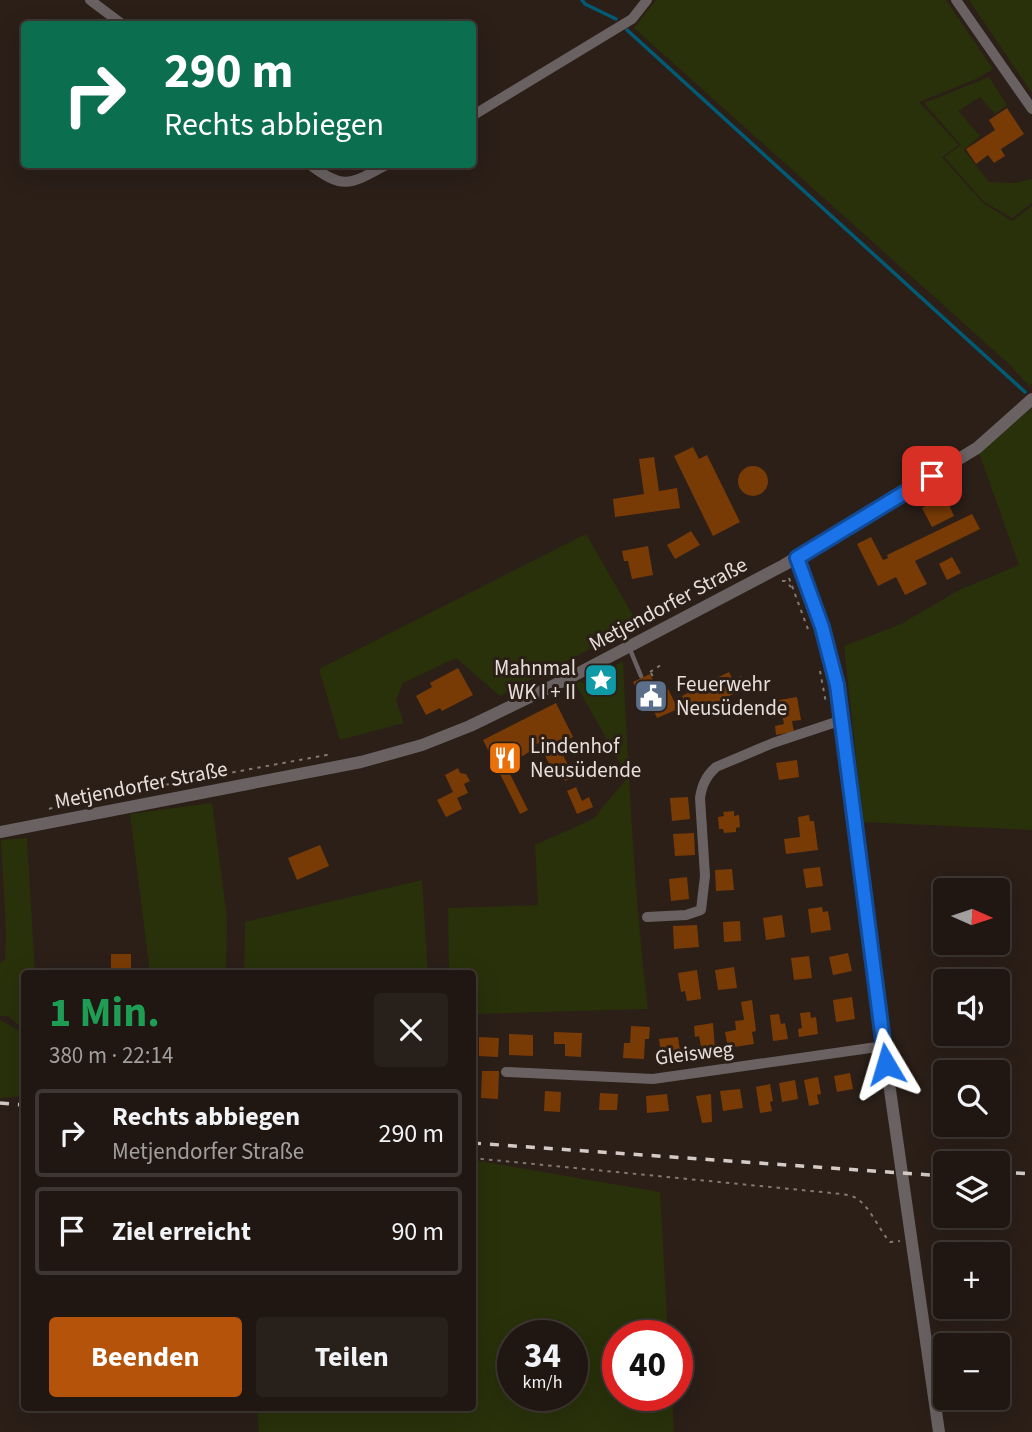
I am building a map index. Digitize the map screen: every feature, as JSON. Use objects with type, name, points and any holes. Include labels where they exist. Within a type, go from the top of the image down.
[{"type":"street","points":[[90,0],[118,21]]},
{"type":"street","points":[[476,114],[632,19],[647,0]]},
{"type":"street","points":[[956,0],[1032,109]]},
{"type":"street","points":[[314,168],[329,180],[343,183],[359,180],[381,168]]},
{"type":"street","name":"Metjendorfer Straße","points":[[0,832],[389,755],[470,726],[629,647],[797,558],[977,448],[1032,399]]},
{"type":"street","points":[[797,558],[828,645],[836,722],[939,1432]]},
{"type":"street","points":[[647,917],[686,915],[701,910],[705,876],[700,797],[701,787],[710,772],[773,743],[836,722]]},
{"type":"street","name":"Gleisweg","points":[[506,1072],[653,1079],[884,1046]]},
{"type":"lane","points":[[629,647],[641,676]]},
{"type":"path","points":[[784,565],[811,636]]},
{"type":"path","points":[[818,660],[836,722]]},
{"type":"path","points":[[641,676],[664,663]]},
{"type":"path","points":[[650,672],[658,687]]},
{"type":"path","points":[[47,810],[67,803],[332,754]]},
{"type":"path","points":[[476,1158],[854,1197],[868,1211],[890,1242],[912,1240]]},
{"type":"green space","points":[[656,0],[946,0],[993,69],[976,79],[919,102],[959,145],[942,157],[983,203],[1012,221],[1032,206],[1032,383],[1029,386],[1009,364],[634,28]]},
{"type":"green space","points":[[969,0],[1032,0],[1032,93]]},
{"type":"green space","points":[[989,77],[1007,105],[995,114],[980,97],[958,111],[980,136],[964,150],[989,182],[1015,183],[1032,179],[1032,203],[1012,218],[984,202],[944,157],[961,145],[924,103]]},
{"type":"green space","points":[[1032,408],[1032,830],[863,822],[844,646],[901,624],[959,590],[1019,565],[979,453]]},
{"type":"green space","points":[[586,534],[638,624],[500,696],[456,658],[403,683],[396,700],[404,723],[340,740],[319,669]]},
{"type":"green space","points":[[623,661],[636,878],[648,1009],[476,1014],[476,970],[449,970],[448,908],[538,905],[535,845],[593,819],[628,777],[574,681],[584,683]]},
{"type":"green space","points":[[212,803],[227,918],[226,970],[150,970],[130,814]]},
{"type":"green space","points":[[27,838],[35,970],[21,970],[21,1027],[8,1016],[0,1016],[0,963],[5,960],[6,932],[1,840]]},
{"type":"green space","points":[[422,880],[428,970],[244,970],[245,922]]},
{"type":"green space","points":[[0,1020],[21,1031],[21,1096],[0,1098]]},
{"type":"green space","points":[[476,1161],[660,1192],[667,1320],[602,1320],[602,1411],[673,1411],[674,1432],[259,1432],[257,1411],[476,1411]]},
{"type":"building","points":[[1007,108],[1024,134],[1001,149],[1005,156],[994,163],[988,155],[976,164],[966,149],[995,130],[989,120]]},
{"type":"building","points":[[693,447],[699,459],[707,455],[740,522],[713,536],[674,456]]},
{"type":"building","points":[[654,457],[659,491],[677,488],[680,508],[615,517],[613,499],[644,494],[639,459]]},
{"type":"building","points":[[753,466],[764,470],[768,481],[764,492],[753,496],[742,492],[738,481],[742,470]]},
{"type":"building","points":[[945,496],[954,516],[932,527],[922,508]]},
{"type":"building","points":[[972,514],[980,529],[915,561],[927,584],[905,595],[896,577],[878,586],[857,544],[871,537],[883,560],[888,558],[887,555]]},
{"type":"building","points":[[691,531],[700,545],[675,559],[667,545]]},
{"type":"building","points":[[648,546],[653,575],[632,579],[628,561],[624,561],[622,551]]},
{"type":"building","points":[[952,557],[961,573],[947,580],[939,564]]},
{"type":"building","points":[[458,668],[473,695],[442,711],[440,708],[426,715],[416,696],[432,687],[430,683]]},
{"type":"building","points":[[729,672],[733,680],[741,676],[747,687],[691,715],[682,696],[695,689],[694,686],[702,681],[704,684]]},
{"type":"building","points":[[650,674],[656,687],[665,683],[678,709],[657,718],[651,704],[645,707],[633,682]]},
{"type":"building","points":[[797,697],[801,720],[792,721],[794,732],[776,735],[775,726],[784,724],[779,700]]},
{"type":"building","name":"Lindenhof Neusüdende","points":[[556,703],[573,737],[558,745],[574,777],[565,781],[561,773],[555,776],[539,743],[533,746],[534,749],[506,766],[528,810],[520,814],[483,740]]},
{"type":"building","points":[[797,760],[799,777],[779,780],[776,763]]},
{"type":"building","points":[[458,768],[470,781],[464,784],[468,793],[457,798],[462,809],[446,817],[437,800],[453,792],[445,775]]},
{"type":"building","points":[[576,787],[582,801],[589,797],[593,807],[577,814],[567,791]]},
{"type":"building","points":[[688,797],[690,819],[672,821],[670,798]]},
{"type":"building","points":[[734,811],[734,816],[739,815],[740,827],[736,828],[736,832],[724,833],[723,829],[719,829],[718,817],[724,816],[723,812]]},
{"type":"building","points":[[809,815],[810,821],[814,821],[818,850],[786,854],[784,839],[800,837],[798,817]]},
{"type":"building","points":[[694,833],[695,855],[675,856],[673,834]]},
{"type":"building","points":[[320,845],[329,866],[297,880],[288,858]]},
{"type":"building","points":[[820,867],[823,886],[806,888],[803,869]]},
{"type":"building","points":[[732,869],[734,890],[716,891],[715,870]]},
{"type":"building","points":[[687,877],[689,899],[671,901],[669,879]]},
{"type":"building","points":[[822,907],[823,912],[828,911],[831,930],[811,933],[808,909]]},
{"type":"building","points":[[782,915],[785,937],[766,940],[763,918]]},
{"type":"building","points":[[740,921],[741,941],[724,942],[723,922]]},
{"type":"building","points":[[697,925],[699,947],[674,949],[673,926]]},
{"type":"building","points":[[848,953],[852,971],[833,975],[829,957]]},
{"type":"building","points":[[111,954],[131,954],[131,970],[111,970]]},
{"type":"building","points":[[809,956],[812,978],[794,980],[791,958]]},
{"type":"building","points":[[734,967],[737,988],[718,990],[715,970]]},
{"type":"building","points":[[697,970],[701,999],[687,1001],[685,991],[681,992],[678,973]]},
{"type":"building","points":[[852,997],[855,1019],[836,1022],[833,1000]]},
{"type":"building","points":[[752,1000],[756,1031],[752,1032],[754,1044],[728,1048],[725,1032],[736,1030],[735,1021],[744,1020],[741,1002]]},
{"type":"building","points":[[810,1012],[811,1018],[816,1017],[818,1034],[799,1037],[798,1029],[802,1028],[800,1013]]},
{"type":"building","points":[[779,1014],[781,1024],[785,1023],[788,1039],[773,1041],[770,1015]]},
{"type":"building","points":[[713,1023],[715,1049],[702,1051],[699,1036],[695,1037],[694,1026]]},
{"type":"building","points":[[631,1026],[650,1027],[649,1039],[645,1039],[644,1059],[623,1058],[624,1043],[630,1043]]},
{"type":"building","points":[[554,1032],[582,1033],[581,1057],[565,1056],[565,1044],[554,1044]]},
{"type":"building","points":[[509,1034],[533,1035],[533,1056],[509,1055]]},
{"type":"building","points":[[479,1037],[499,1038],[498,1057],[479,1056]]},
{"type":"building","points":[[678,1037],[681,1057],[662,1059],[659,1039]]},
{"type":"building","points":[[482,1071],[499,1071],[498,1099],[481,1098]]},
{"type":"building","points":[[850,1073],[853,1089],[837,1092],[834,1076]]},
{"type":"building","points":[[818,1077],[821,1094],[817,1095],[819,1104],[809,1106],[804,1080]]},
{"type":"building","points":[[795,1080],[798,1099],[782,1102],[779,1083]]},
{"type":"building","points":[[770,1084],[772,1111],[760,1113],[756,1087]]},
{"type":"building","points":[[740,1089],[743,1108],[723,1111],[720,1091]]},
{"type":"building","points":[[545,1091],[561,1092],[560,1112],[544,1111]]},
{"type":"building","points":[[600,1093],[618,1094],[617,1110],[599,1110]]},
{"type":"building","points":[[667,1094],[669,1111],[647,1113],[646,1096]]},
{"type":"building","points":[[711,1094],[712,1122],[702,1123],[696,1096]]},
{"type":"waterway","points":[[582,0],[616,19]]},
{"type":"waterway","points":[[627,30],[1025,392]]},
{"type":"railway","points":[[0,1103],[21,1105]]},
{"type":"railway","points":[[476,1143],[933,1175]]},
{"type":"railway","points":[[1010,1173],[1032,1174]]},
{"type":"place","name":"Mahnmal WK I + II","points":[[601,680]]},
{"type":"place","name":"Feuerwehr Neusüdende","points":[[651,696]]},
{"type":"place","name":"Lindenhof Neusüdende","points":[[505,758]]},
{"type":"route","points":[[886,1064],[837,685],[817,609],[797,558],[932,476]]}]
